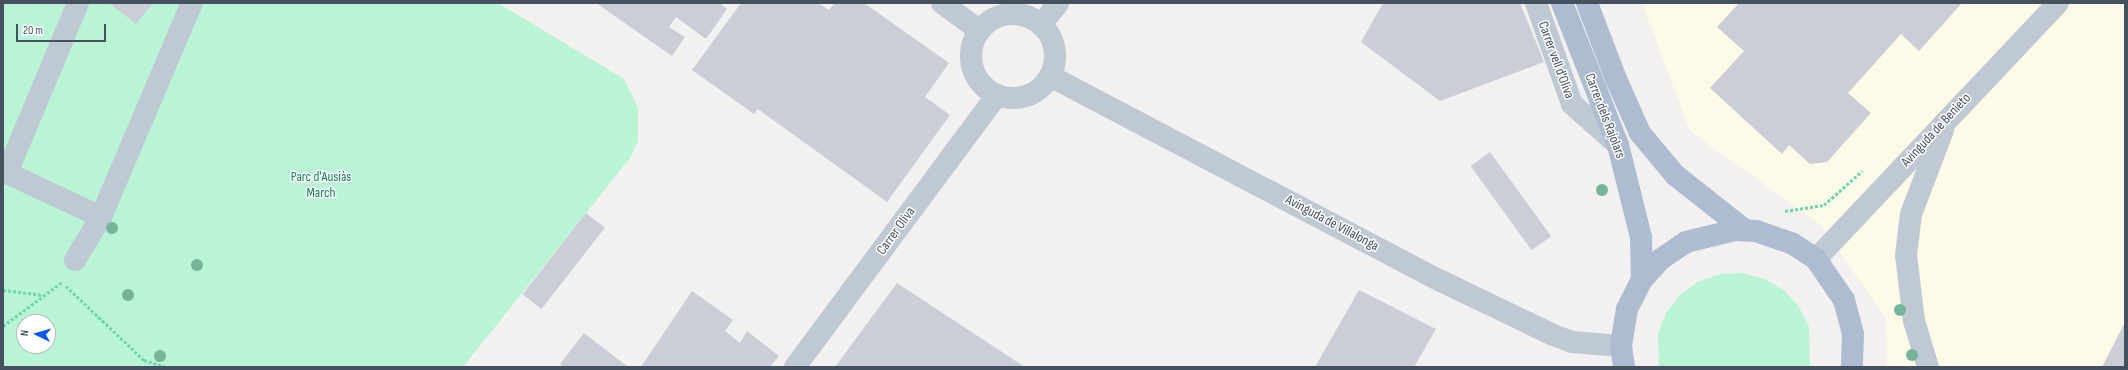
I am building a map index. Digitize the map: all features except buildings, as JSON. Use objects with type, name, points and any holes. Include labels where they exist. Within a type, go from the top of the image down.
[{"type":"main road","name":"Carrer dels Rajolars","points":[[1562,3],[1618,145],[1641,237],[1642,280]]},
{"type":"main road","name":"Carrer dels Rajolars","points":[[1587,3],[1616,79],[1640,133],[1675,175],[1745,230]]},
{"type":"main road","points":[[1622,357],[1627,309],[1642,280],[1661,259],[1686,242],[1715,232],[1745,230],[1793,244],[1816,258],[1844,300],[1853,334],[1852,367]]},
{"type":"street","points":[[78,3],[7,173],[101,217]]},
{"type":"street","points":[[75,260],[101,217],[192,3]]},
{"type":"street","points":[[942,3],[980,31]]},
{"type":"street","points":[[1041,25],[1058,3]]},
{"type":"street","name":"Carrer vell d'Oliva","points":[[1536,3],[1572,104],[1618,145]]},
{"type":"street","name":"Avinguda de Benieto","points":[[1816,258],[1948,117],[2058,3]]},
{"type":"street","points":[[1012,14],[1041,25],[1052,39],[1055,51],[1050,76],[1032,94],[1020,98],[997,95],[982,85],[974,72],[971,58],[980,31],[994,19],[1012,14]]},
{"type":"street","name":"Avinguda de Villalonga","points":[[1050,76],[1441,281],[1546,332],[1572,342],[1622,357]]},
{"type":"street","name":"Carrer Oliva","points":[[795,367],[997,95]]},
{"type":"street","points":[[1928,367],[1914,321],[1906,255],[1911,214],[1948,117]]},
{"type":"path","points":[[1780,212],[1824,205],[1860,170]]},
{"type":"path","points":[[3,326],[62,282],[75,260]]},
{"type":"path","points":[[62,282],[144,360],[165,367]]},
{"type":"path","points":[[3,290],[45,295]]},
{"type":"shaded area","points":[[1642,3],[2125,3],[2125,367],[1887,367],[1886,319],[1821,225],[1690,131]]},
{"type":"green space","name":"Parc d'Ausiàs March","points":[[3,3],[498,3],[624,79],[638,108],[638,141],[630,158],[463,367],[3,367]]},
{"type":"green space","points":[[1742,273],[1764,279],[1784,290],[1799,307],[1809,327],[1810,367],[1659,367],[1658,334],[1666,313],[1680,295],[1698,282],[1720,274]]}]
